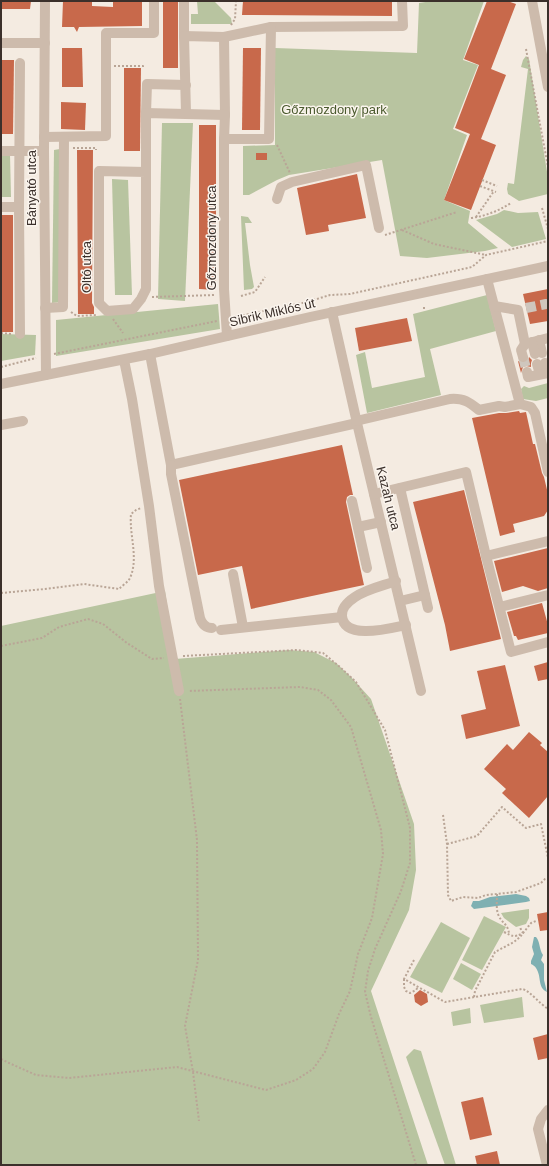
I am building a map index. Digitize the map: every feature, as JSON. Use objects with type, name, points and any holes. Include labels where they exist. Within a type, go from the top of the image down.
[{"type":"street","name":"Bányató utca","points":[[44,1],[46,375]]},
{"type":"street","points":[[44,137],[106,136],[106,33],[154,33],[154,1]]},
{"type":"street","points":[[184,1],[186,113]]},
{"type":"street","points":[[184,36],[224,37],[272,27],[402,26],[402,1]]},
{"type":"street","points":[[532,1],[548,87]]},
{"type":"street","points":[[224,139],[269,139],[272,27]]},
{"type":"street","name":"Gőzmozdony utca","points":[[224,37],[225,295],[228,336]]},
{"type":"street","points":[[1,43],[45,44]]},
{"type":"street","points":[[20,63],[20,334]]},
{"type":"street","points":[[107,311],[133,309],[146,289],[147,84],[186,85]]},
{"type":"street","points":[[146,113],[225,115]]},
{"type":"street","points":[[45,308],[63,307],[64,136]]},
{"type":"street","points":[[1,151],[44,151]]},
{"type":"street","points":[[277,199],[281,187],[292,182],[366,165],[380,232]]},
{"type":"street","name":"Oltó utca","points":[[107,311],[99,303],[99,171],[146,172]]},
{"type":"street","points":[[1,207],[19,207]]},
{"type":"street","name":"Sibrik Miklós út","points":[[1,384],[124,360],[332,312],[548,266]]},
{"type":"street","points":[[487,280],[520,404]]},
{"type":"street","points":[[494,306],[522,309],[536,341],[542,365],[528,377],[527,372]]},
{"type":"street","name":"Kazah utca","points":[[332,312],[356,422],[396,581],[421,691]]},
{"type":"street","points":[[523,357],[521,350],[536,341]]},
{"type":"street","points":[[150,354],[171,474],[202,622],[206,626],[217,629],[342,617]]},
{"type":"street","points":[[124,360],[149,506],[159,586],[174,657],[179,691]]},
{"type":"street","points":[[170,465],[450,399],[457,399],[466,401],[480,410],[520,404],[530,407],[535,413],[548,472]]},
{"type":"street","points":[[1,425],[23,420]]},
{"type":"street","points":[[374,494],[466,472],[486,556],[512,652],[548,642]]},
{"type":"street","points":[[400,488],[428,608]]},
{"type":"street","points":[[352,501],[367,568]]},
{"type":"street","points":[[358,527],[381,522]]},
{"type":"street","points":[[486,556],[548,541]]},
{"type":"street","points":[[233,574],[243,627]]},
{"type":"street","points":[[396,581],[355,597],[346,605],[343,610],[342,617],[344,623],[351,628],[365,631],[382,630],[406,625]]},
{"type":"street","points":[[400,601],[425,595]]},
{"type":"street","points":[[500,607],[547,597]]},
{"type":"street","points":[[546,1165],[538,1129],[541,1119],[548,1110]]},
{"type":"path","points":[[235,19],[236,1]]},
{"type":"path","points":[[526,49],[548,167]]},
{"type":"path","points":[[106,66],[143,66],[143,69]]},
{"type":"path","points":[[269,139],[278,146],[290,172],[292,182]]},
{"type":"path","points":[[85,148],[96,148],[96,150]]},
{"type":"path","points":[[482,180],[497,186]]},
{"type":"path","points":[[476,217],[495,192],[480,186]]},
{"type":"path","points":[[471,218],[484,216],[495,212],[511,203]]},
{"type":"path","points":[[542,208],[548,229]]},
{"type":"path","points":[[380,232],[402,230],[457,212]]},
{"type":"path","points":[[402,230],[434,244],[486,255],[548,241]]},
{"type":"path","points":[[1,367],[45,356],[307,302],[330,295],[350,294],[472,267],[486,255]]},
{"type":"path","points":[[242,296],[255,292],[265,277]]},
{"type":"path","points":[[142,297],[225,295]]},
{"type":"path","points":[[63,307],[77,316],[96,315],[107,311],[123,333]]},
{"type":"path","points":[[1,592],[45,590],[84,584],[119,589],[130,580],[134,561],[130,523],[131,514],[136,510],[149,506]]},
{"type":"path","points":[[1,646],[42,638],[59,627],[88,619],[103,624],[127,643],[152,659],[297,650],[323,653],[356,682],[385,730],[410,828],[410,862],[401,891],[375,949],[368,971],[366,992],[416,1165]]},
{"type":"path","points":[[1,1059],[36,1075],[69,1078],[177,1067],[193,1072],[266,1090],[296,1080],[313,1070],[325,1052],[339,1014],[350,991],[358,954],[372,918],[383,854],[381,830],[351,727],[331,700],[318,690],[300,687],[179,691],[196,840],[198,960],[185,1026],[193,1072],[200,1121]]},
{"type":"path","points":[[448,844],[477,836],[502,807],[526,828],[541,824],[548,858]]},
{"type":"path","points":[[443,815],[448,844],[448,895],[451,901],[463,897],[478,898],[486,895],[516,892],[541,883],[548,878]]},
{"type":"path","points":[[497,895],[498,914],[501,920],[507,925],[509,935]]},
{"type":"path","points":[[474,997],[475,991],[495,952],[514,942],[531,922],[536,921]]},
{"type":"path","points":[[520,926],[523,933]]},
{"type":"path","points":[[504,932],[509,935],[517,936],[523,933]]},
{"type":"path","points":[[414,960],[404,979],[404,987],[406,991],[410,993],[418,987]]},
{"type":"path","points":[[404,979],[445,1002],[522,989],[526,990],[540,1004],[548,1008]]},
{"type":"green space","points":[[197,1],[214,1],[231,18],[232,24],[191,24],[191,14],[198,14]]},
{"type":"green space","name":"Gőzmozdony park","points":[[432,1],[484,1],[463,60],[478,65],[453,129],[467,135],[444,200],[470,211],[468,223],[498,248],[427,258],[400,256],[382,160],[289,175],[249,195],[243,195],[243,146],[275,145],[275,48],[417,53],[419,3]]},
{"type":"green space","points":[[526,56],[529,59],[548,178],[548,194],[519,201],[508,194],[507,189],[508,183],[514,184],[528,69],[521,67]]},
{"type":"green space","points":[[162,123],[193,123],[185,301],[158,299]]},
{"type":"green space","points":[[60,149],[62,302],[52,303],[54,150]]},
{"type":"green space","points":[[1,155],[10,155],[11,197],[1,197]]},
{"type":"green space","points":[[112,179],[128,180],[132,295],[115,295]]},
{"type":"green space","points":[[504,210],[518,213],[538,212],[546,239],[512,247],[476,220],[497,214]]},
{"type":"green space","points":[[241,216],[248,217],[252,223],[245,223],[254,287],[252,289],[244,290]]},
{"type":"green space","points":[[487,295],[496,331],[430,349],[441,395],[367,413],[356,355],[365,352],[372,388],[425,377],[413,314]]},
{"type":"green space","points":[[218,304],[220,329],[56,356],[56,320]]},
{"type":"green space","points":[[1,334],[36,335],[35,355],[1,361]]},
{"type":"green space","points":[[548,383],[548,398],[536,401],[523,399],[521,389],[524,386],[529,388]]},
{"type":"green space","points":[[165,591],[175,659],[289,650],[314,652],[336,663],[371,699],[414,824],[416,870],[409,910],[371,991],[428,1165],[1,1165],[1,626]]},
{"type":"green space","points":[[529,909],[529,918],[526,924],[516,927],[504,918],[501,913]]},
{"type":"green space","points":[[484,916],[506,927],[482,970],[462,960]]},
{"type":"green space","points":[[441,922],[470,938],[442,993],[410,977]]},
{"type":"green space","points":[[461,963],[481,974],[472,990],[453,979]]},
{"type":"green space","points":[[522,997],[524,1017],[484,1023],[480,1005]]},
{"type":"green space","points":[[470,1008],[471,1023],[453,1026],[451,1012]]},
{"type":"green space","points":[[414,1049],[421,1051],[456,1165],[445,1165],[406,1057]]},
{"type":"water","points":[[516,894],[526,896],[530,901],[474,909],[471,906],[473,901],[479,901],[490,897]]},
{"type":"water","points":[[534,937],[536,937],[539,943],[543,955],[541,960],[544,964],[544,980],[547,992],[541,985],[538,971],[535,966],[531,964],[534,954],[532,947]]},
{"type":"building","points":[[1,1],[31,1],[30,9],[1,9]]},
{"type":"building","points":[[63,1],[92,1],[92,6],[113,7],[113,1],[142,1],[142,26],[79,27],[77,32],[74,27],[62,27]]},
{"type":"building","points":[[163,1],[178,1],[178,68],[163,68]]},
{"type":"building","points":[[243,1],[392,1],[392,16],[242,15]]},
{"type":"building","points":[[487,1],[507,1],[516,4],[491,69],[506,75],[481,139],[496,145],[471,210],[444,200],[470,134],[455,128],[479,65],[464,59]]},
{"type":"building","points":[[62,48],[82,48],[83,87],[62,87]]},
{"type":"building","points":[[243,48],[261,48],[260,130],[242,130]]},
{"type":"building","points":[[1,60],[14,60],[13,134],[1,134]]},
{"type":"building","points":[[124,68],[141,68],[140,151],[124,151]]},
{"type":"building","points":[[61,102],[86,103],[85,130],[61,129]]},
{"type":"building","points":[[199,125],[216,125],[216,290],[199,289]]},
{"type":"building","points":[[77,150],[93,150],[92,303],[94,307],[94,314],[78,314]]},
{"type":"building","points":[[256,153],[267,153],[267,160],[256,160]]},
{"type":"building","points":[[357,174],[366,218],[328,225],[329,231],[306,235],[297,188]]},
{"type":"building","points":[[1,215],[13,215],[13,332],[1,332]]},
{"type":"building","points":[[548,289],[548,321],[530,324],[523,294]]},
{"type":"building","points":[[407,318],[412,341],[359,351],[355,328]]},
{"type":"building","points":[[529,357],[532,360],[531,367],[523,367],[521,373],[518,361],[525,363],[528,361]]},
{"type":"building","points":[[519,411],[520,413],[526,412],[533,444],[535,444],[548,494],[548,510],[544,516],[513,524],[515,532],[500,536],[472,418]]},
{"type":"building","points":[[342,445],[353,495],[347,497],[346,502],[364,585],[251,609],[242,566],[198,575],[179,480]]},
{"type":"building","points":[[464,490],[501,639],[450,651],[445,625],[413,502]]},
{"type":"building","points":[[548,548],[548,588],[538,591],[523,586],[502,592],[494,561]]},
{"type":"building","points":[[542,603],[548,625],[548,633],[518,640],[516,636],[514,636],[507,612]]},
{"type":"building","points":[[548,662],[548,679],[538,681],[534,666]]},
{"type":"building","points":[[505,665],[520,726],[466,739],[461,715],[486,709],[477,671]]},
{"type":"building","points":[[529,732],[542,743],[540,745],[548,752],[548,796],[529,818],[502,793],[506,789],[484,769],[507,744],[513,750]]},
{"type":"building","points":[[548,912],[548,930],[540,931],[537,914]]},
{"type":"building","points":[[420,990],[427,994],[428,1002],[421,1006],[415,1002],[414,995]]},
{"type":"building","points":[[548,1034],[548,1058],[538,1060],[533,1038]]},
{"type":"building","points":[[483,1097],[492,1135],[470,1140],[461,1102]]},
{"type":"building","points":[[497,1151],[500,1165],[477,1165],[475,1156]]},
{"type":"tunnel","points":[[526,308],[546,304],[548,313]]},
{"type":"tunnel","points":[[523,357],[527,372]]}]
